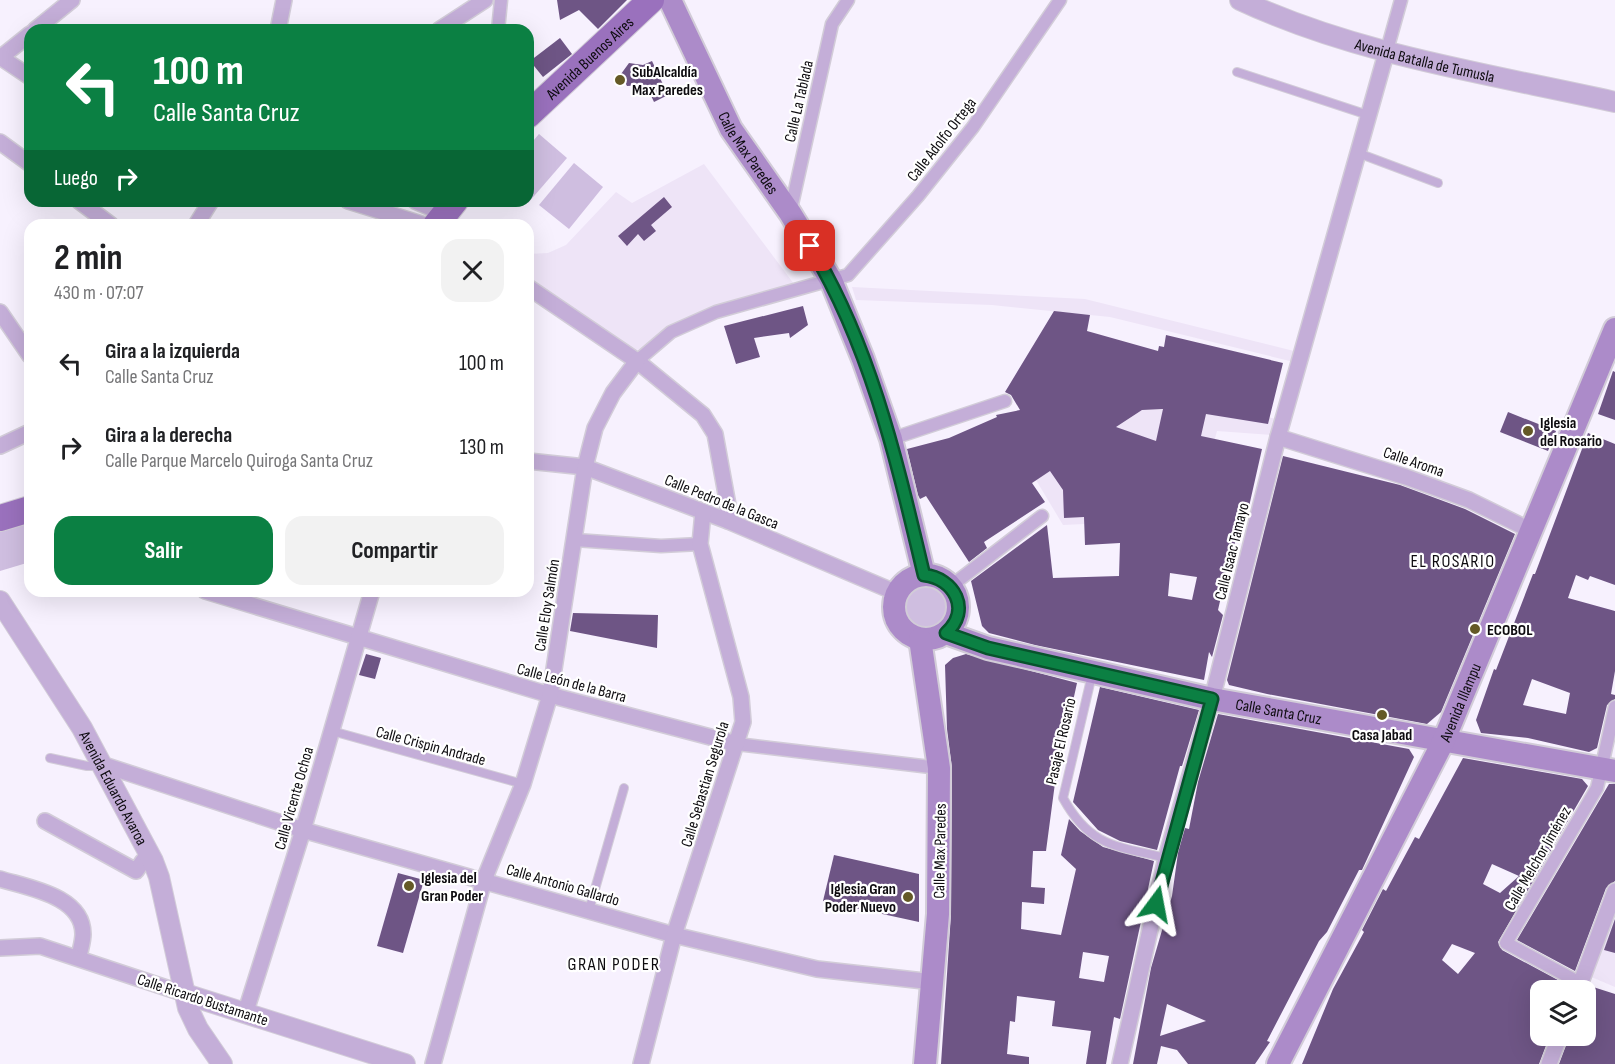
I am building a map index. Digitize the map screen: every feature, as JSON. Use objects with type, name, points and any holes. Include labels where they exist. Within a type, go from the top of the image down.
[{"type":"main road","name":"Avenida Buenos Aires","points":[[534,109],[651,0]]},
{"type":"main road","name":"Calle Max Paredes","points":[[670,0],[731,129],[790,213],[831,280],[863,359],[891,439],[924,575]]},
{"type":"main road","name":"Avenida Illampu","points":[[1278,1064],[1444,740],[1615,329]]},
{"type":"main road","points":[[0,518],[24,511]]},
{"type":"main road","points":[[924,575],[943,579],[951,586],[957,597],[959,610],[955,623],[946,633],[939,638],[920,639],[905,632],[895,618],[894,609],[897,593],[913,577],[924,575]]},
{"type":"main road","name":"Calle Santa Cruz","points":[[946,633],[980,646],[1212,699],[1609,769]]},
{"type":"main road","name":"Calle Max Paredes","points":[[920,639],[939,768],[938,914],[925,1064]]},
{"type":"street","points":[[42,24],[72,0]]},
{"type":"street","points":[[279,24],[284,0]]},
{"type":"street","points":[[448,24],[485,0]]},
{"type":"street","points":[[499,24],[501,0]]},
{"type":"street","name":"Calle La Tablada","points":[[790,213],[832,24],[848,0]]},
{"type":"street","name":"Calle Adolfo Ortega","points":[[831,280],[848,275],[918,196],[973,127],[1060,0]]},
{"type":"street","name":"Avenida Batalla de Tumusla","points":[[1240,0],[1329,33],[1386,50],[1615,102]]},
{"type":"street","points":[[1386,50],[1401,0]]},
{"type":"street","points":[[24,39],[0,57],[24,73]]},
{"type":"street","name":"Calle Isaac Tamayo","points":[[1120,1064],[1166,858],[1212,699],[1278,438],[1386,50]]},
{"type":"street","points":[[0,142],[24,160]]},
{"type":"street","points":[[87,207],[103,219]]},
{"type":"street","points":[[385,207],[440,216]]},
{"type":"street","points":[[426,207],[440,216]]},
{"type":"street","name":"Calle Eloy Salmón","points":[[433,1064],[484,880],[523,784],[550,696],[585,467],[595,429],[613,393],[637,361],[671,332],[716,312],[831,280]]},
{"type":"street","points":[[534,291],[637,361],[690,403],[710,425],[715,434],[728,505],[728,521]]},
{"type":"street","points":[[2,319],[24,348]]},
{"type":"street","points":[[891,439],[1005,401]]},
{"type":"street","points":[[0,446],[24,435]]},
{"type":"street","name":"Calle Aroma","points":[[1278,438],[1406,477],[1469,500],[1532,531]]},
{"type":"street","name":"Calle Pedro de la Gasca","points":[[534,462],[585,467],[728,521],[897,593]]},
{"type":"street","name":"Calle Sebastian Segurola","points":[[640,1064],[674,935],[743,722],[741,697],[700,544],[704,512]]},
{"type":"street","points":[[951,586],[1042,516]]},
{"type":"street","points":[[574,540],[662,546],[700,544]]},
{"type":"street","name":"Calle León de la Barra","points":[[237,597],[358,639],[550,696],[737,744],[939,768]]},
{"type":"street","name":"Calle Vicente Ochoa","points":[[245,1014],[303,830],[370,597]]},
{"type":"street","name":"Avenida Eduardo Avaroa","points":[[0,601],[104,765],[153,861],[188,1008],[198,1029],[222,1064]]},
{"type":"street","name":"Calle Melchor Jiménez","points":[[1569,980],[1506,943],[1609,769],[1615,707]]},
{"type":"street","name":"Calle Antonio Gallardo","points":[[104,765],[303,830],[674,935],[818,969],[933,982]]},
{"type":"street","points":[[45,821],[136,871],[143,861],[153,861]]},
{"type":"street","points":[[0,879],[42,892],[67,903],[82,923],[84,936],[79,957]]},
{"type":"street","points":[[1581,980],[1615,891]]},
{"type":"street","name":"Calle Ricardo Bustamante","points":[[0,948],[40,946],[79,957],[245,1014],[405,1064]]},
{"type":"street","points":[[1549,1064],[1556,1046]]},
{"type":"lane","points":[[1237,72],[1368,115]]},
{"type":"lane","points":[[1358,153],[1438,183]]},
{"type":"lane","name":"Pasaje El Rosario","points":[[1093,673],[1063,798],[1072,815],[1088,833],[1105,843],[1166,858]]},
{"type":"lane","name":"Calle Crispin Andrade","points":[[332,731],[523,784]]},
{"type":"lane","name":"Calle Antonio Gallardo","points":[[50,758],[87,766],[104,765]]},
{"type":"lane","points":[[589,910],[624,788]]},
{"type":"shaded area","points":[[539,134],[567,158],[534,196],[534,140]]},
{"type":"shaded area","points":[[574,163],[603,187],[569,229],[539,205]]},
{"type":"shaded area","points":[[704,164],[800,292],[748,302],[652,348],[635,350],[534,285],[534,254],[548,253],[566,245],[616,192],[632,203]]},
{"type":"shaded area","points":[[852,287],[1085,299],[1298,352],[1294,362],[1110,317],[992,305],[856,300]]},
{"type":"shaded area","points":[[1213,408],[1278,419],[1272,435],[1217,431],[1207,468],[1126,522],[1063,525],[1036,480],[1142,410]]},
{"type":"shaded area","points":[[24,516],[24,564],[0,571],[0,526]]},
{"type":"shaded area","points":[[922,584],[932,584],[947,594],[951,608],[950,617],[941,628],[932,632],[922,632],[907,622],[903,613],[903,603],[913,588]]},
{"type":"shaded area","points":[[1615,903],[1615,987],[1589,976]]},
{"type":"building","points":[[557,0],[627,0],[598,29],[579,10],[560,20]]},
{"type":"building","points":[[560,38],[572,54],[543,77],[534,66],[534,58]]},
{"type":"building","points":[[652,61],[668,95],[654,102],[646,85],[627,86],[621,74],[629,63],[643,65]]},
{"type":"building","points":[[664,197],[672,207],[651,225],[656,231],[644,241],[638,234],[627,246],[618,236]]},
{"type":"building","points":[[803,306],[808,325],[790,338],[789,333],[754,338],[760,357],[736,364],[724,326]]},
{"type":"building","points":[[1054,311],[1090,315],[1087,331],[1158,351],[1159,346],[1164,347],[1166,335],[1283,363],[1268,424],[1206,414],[1201,436],[1262,449],[1248,511],[1237,535],[1223,588],[1218,610],[1223,615],[1212,657],[1209,652],[1204,680],[1035,645],[989,633],[982,626],[971,581],[1047,525],[1053,578],[1119,576],[1120,543],[1085,545],[1084,517],[1064,518],[1063,490],[1050,471],[1032,483],[1045,502],[984,542],[987,548],[969,562],[926,496],[920,499],[907,449],[949,438],[997,417],[996,415],[1020,410],[1011,395],[1005,392]],"holes":[[[1163,409],[1156,441],[1116,427],[1142,410]],[[1170,573],[1197,577],[1192,600],[1168,596]]]},
{"type":"building","points":[[1613,371],[1615,372],[1615,420],[1598,414]]},
{"type":"building","name":"Iglesia del Rosario","points":[[1508,412],[1556,431],[1548,451],[1500,432]]},
{"type":"building","points":[[1588,433],[1615,444],[1615,585],[1590,576],[1588,580],[1576,575],[1568,598],[1615,611],[1615,671],[1611,694],[1615,695],[1615,699],[1607,705],[1597,748],[1589,752],[1528,738],[1481,733],[1476,720],[1494,669],[1496,670],[1533,574],[1535,574]],"holes":[[[1532,679],[1570,693],[1566,714],[1523,705]]]},
{"type":"building","points":[[1283,456],[1400,485],[1465,509],[1515,534],[1441,712],[1427,724],[1229,685],[1227,680]]},
{"type":"building","points":[[573,613],[658,615],[657,648],[570,631]]},
{"type":"building","points":[[366,654],[381,658],[375,679],[359,675]]},
{"type":"building","points":[[966,654],[1077,683],[1055,783],[1046,851],[1033,851],[1031,887],[1045,888],[1044,904],[1022,902],[1021,929],[1061,935],[1076,869],[1061,855],[1069,819],[1080,831],[1103,847],[1154,861],[1120,1019],[1114,1017],[1106,1064],[1086,1064],[1091,1031],[1052,1026],[1055,1001],[1017,996],[1015,1022],[1010,1021],[1007,1054],[1029,1057],[1029,1064],[941,1064],[951,914],[952,768],[947,729],[945,665],[953,658]],"holes":[[[1083,952],[1109,956],[1104,982],[1079,978]]]},
{"type":"building","points":[[1100,687],[1199,710],[1182,766],[1180,766],[1157,850],[1120,841],[1098,830],[1073,802]]},
{"type":"building","points":[[1218,714],[1409,749],[1414,757],[1362,870],[1359,870],[1327,932],[1319,941],[1267,1041],[1270,1042],[1255,1064],[1188,1064],[1177,1050],[1161,1046],[1157,1064],[1133,1064],[1151,968],[1172,896],[1178,853],[1185,828],[1189,829],[1198,782]],"holes":[[[1167,1004],[1206,1021],[1160,1036]]]},
{"type":"building","points":[[1463,758],[1582,779],[1588,786],[1498,942],[1502,950],[1558,980],[1530,980],[1530,1046],[1546,1046],[1539,1064],[1302,1064],[1333,989],[1364,932],[1362,930],[1383,889],[1386,891],[1415,837],[1419,839]],"holes":[[[1492,864],[1519,876],[1500,893],[1483,884]],[[1452,944],[1475,953],[1458,974],[1442,960]]]},
{"type":"building","points":[[1609,784],[1615,784],[1615,881],[1606,888],[1575,971],[1517,940]]},
{"type":"building","points":[[834,855],[919,874],[919,922],[823,901]]},
{"type":"building","points":[[398,873],[424,880],[403,953],[377,946]]},
{"type":"building","points":[[1615,919],[1615,953],[1604,950]]},
{"type":"building","points":[[1596,988],[1615,994],[1615,1064],[1559,1064],[1566,1046],[1596,1046]]},
{"type":"place","name":"SubAlcaldía Max Paredes","points":[[620,80]]},
{"type":"place","name":"Iglesia del Rosario","points":[[1528,431]]},
{"type":"place","name":"ECOBOL","points":[[1475,629]]},
{"type":"place","name":"Casa Jabad","points":[[1382,715]]},
{"type":"place","name":"Iglesia del Gran Poder","points":[[409,886]]},
{"type":"place","name":"Iglesia Gran Poder Nuevo","points":[[908,897]]},
{"type":"district","name":"EL ROSARIO","points":[[1453,561]]},
{"type":"district","name":"GRAN PODER","points":[[614,964]]},
{"type":"route","points":[[810,246],[831,280],[863,359],[891,439],[924,575],[943,579],[955,591],[959,604],[958,617],[946,633],[988,648],[1212,699],[1166,858],[1156,904]]}]
